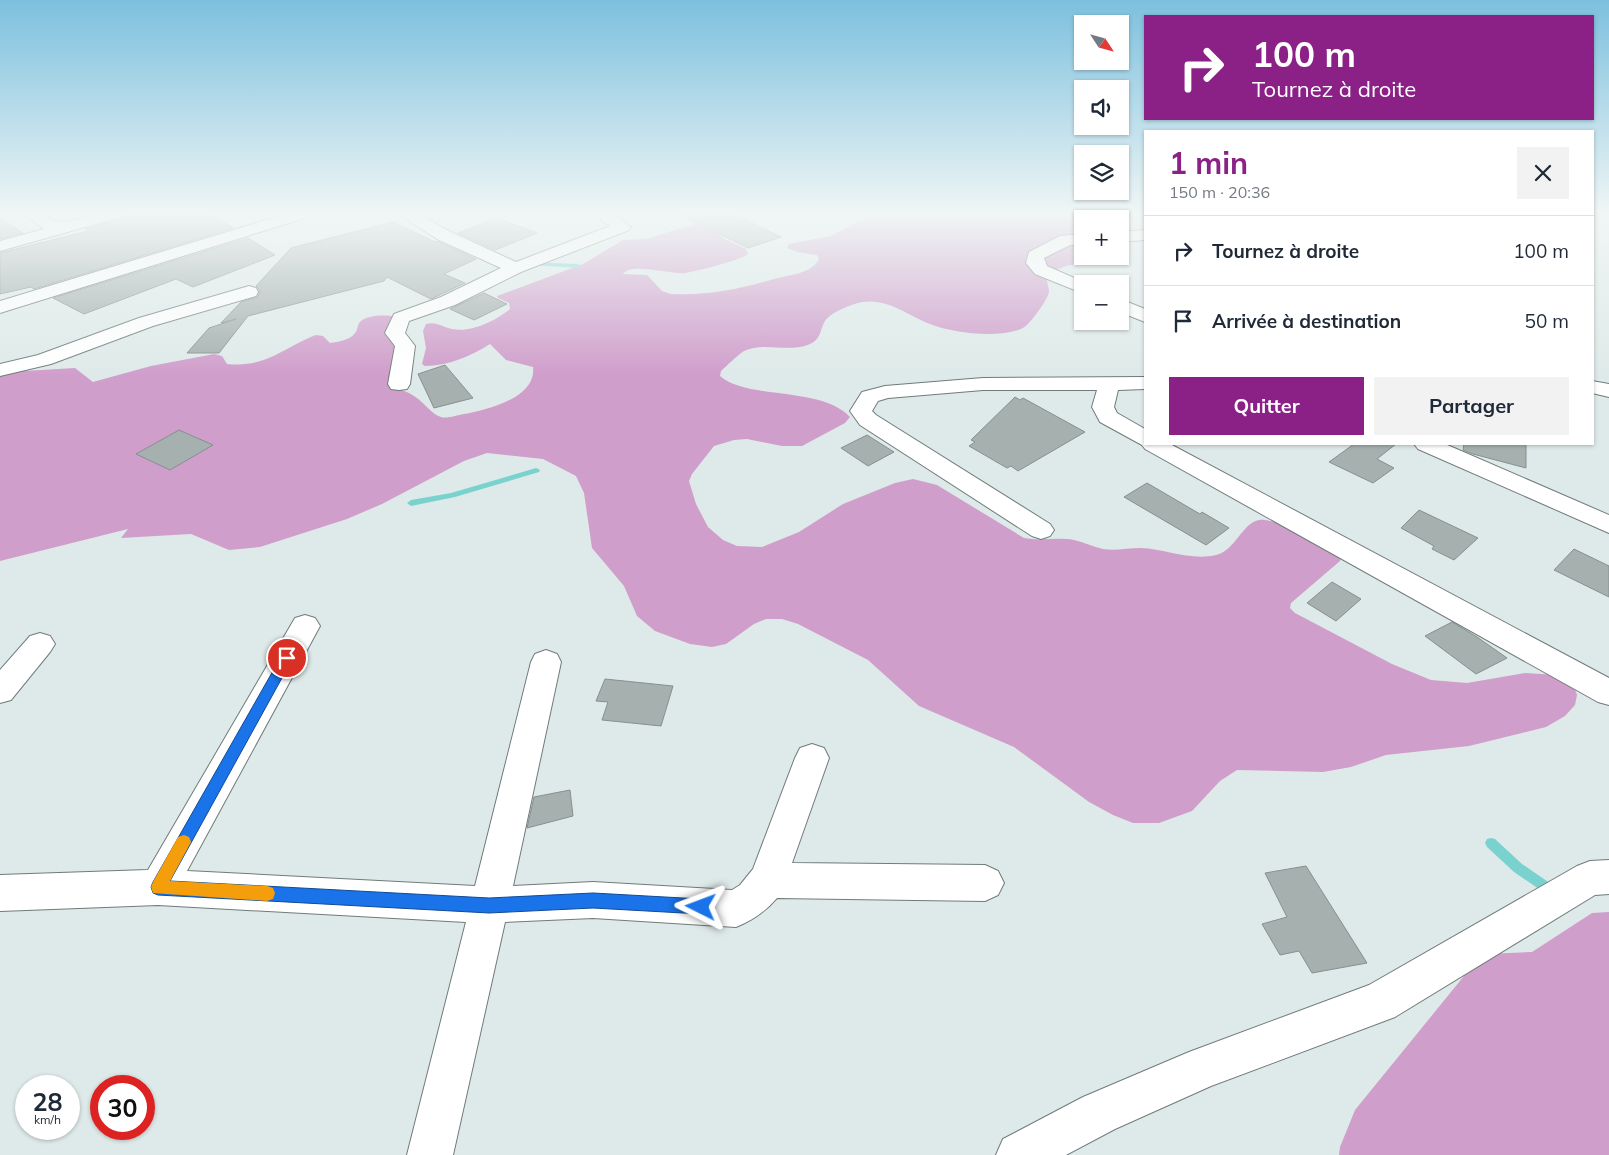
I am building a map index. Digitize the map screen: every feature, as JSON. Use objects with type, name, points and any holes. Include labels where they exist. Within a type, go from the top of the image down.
[{"type":"street","points":[[0,307],[127,268]]},
{"type":"street","points":[[399,384],[405,346],[395,333],[402,318],[418,310],[448,301],[515,268]]},
{"type":"street","points":[[1039,268],[1074,284]]},
{"type":"street","points":[[0,370],[44,360],[146,322],[249,292]]},
{"type":"street","points":[[1129,309],[1144,316]]},
{"type":"street","points":[[1109,383],[1103,407],[1108,417],[1144,438]]},
{"type":"street","points":[[1041,530],[868,420],[861,411],[870,397],[885,392],[983,384],[1144,383]]},
{"type":"street","points":[[1155,445],[1609,693]]},
{"type":"street","points":[[1428,445],[1609,525]]},
{"type":"street","points":[[158,887],[305,626]]},
{"type":"street","points":[[0,691],[40,644]]},
{"type":"street","points":[[430,1155],[489,905],[502,858],[546,662]]},
{"type":"street","points":[[0,893],[158,887],[489,905],[593,900],[736,909],[753,898],[768,880],[812,758]]},
{"type":"street","points":[[1019,1155],[1099,1113],[1204,1067],[1380,1002],[1590,878],[1609,877]]},
{"type":"street","points":[[768,880],[984,883]]},
{"type":"shaded area","points":[[573,268],[708,268],[686,273],[635,269],[623,274],[647,275],[662,291],[671,294],[723,291],[811,268],[1061,268],[1047,277],[1049,293],[1033,318],[1023,328],[1013,331],[989,334],[951,330],[930,324],[889,305],[871,301],[853,305],[832,315],[825,321],[817,339],[812,343],[796,347],[752,348],[741,353],[721,371],[720,376],[732,383],[748,388],[821,401],[837,407],[850,417],[845,423],[802,446],[782,446],[747,439],[734,440],[714,446],[692,474],[689,481],[696,504],[708,527],[723,540],[737,546],[762,547],[799,532],[843,504],[895,483],[913,479],[937,485],[1024,538],[1074,540],[1108,550],[1141,548],[1198,557],[1216,555],[1228,548],[1253,522],[1267,520],[1289,527],[1342,555],[1340,561],[1291,603],[1290,608],[1295,613],[1392,664],[1431,680],[1467,683],[1525,673],[1558,675],[1574,687],[1577,695],[1575,705],[1565,716],[1546,727],[1469,746],[1386,755],[1351,767],[1323,772],[1237,770],[1220,781],[1192,811],[1159,823],[1133,823],[1089,802],[1014,747],[919,706],[868,660],[798,624],[782,619],[766,619],[754,624],[726,644],[712,647],[690,644],[655,631],[637,616],[624,586],[592,548],[584,493],[576,476],[543,459],[487,453],[464,461],[382,504],[347,519],[260,547],[229,550],[191,534],[121,538],[128,529],[0,561],[0,375],[24,371],[75,368],[93,382],[151,366],[214,354],[222,356],[227,364],[253,363],[274,356],[316,335],[323,336],[330,343],[344,340],[356,332],[359,323],[364,319],[373,316],[389,316],[398,317],[396,388],[414,396],[437,415],[449,417],[497,406],[508,401],[527,387],[532,378],[533,367],[506,360],[490,344],[459,360],[434,366],[425,366],[422,364],[426,348],[423,331],[426,324],[436,324],[459,330],[475,328],[497,318],[510,309],[509,303],[497,296]]},
{"type":"shaded area","points":[[1609,912],[1609,1155],[1339,1155],[1340,1147],[1355,1110],[1477,960],[1486,954],[1532,952],[1592,913]]},
{"type":"building","points":[[0,268],[103,268],[34,289],[31,287],[0,294]]},
{"type":"building","points":[[151,268],[242,268],[193,287],[176,279],[84,314],[53,298]]},
{"type":"building","points":[[273,268],[457,268],[444,274],[465,283],[431,299],[387,277],[384,281],[248,316],[219,353],[187,353],[209,328],[236,319],[221,323],[241,302],[258,297],[260,291],[256,286]]},
{"type":"building","points":[[484,293],[507,304],[474,320],[450,309]]},
{"type":"building","points":[[445,365],[473,398],[434,408],[418,374]]},
{"type":"building","points":[[1015,397],[1020,400],[1023,398],[1085,432],[1018,471],[1011,466],[1007,468],[969,446],[975,442],[971,440]]},
{"type":"building","points":[[179,430],[213,445],[170,470],[136,454]]},
{"type":"building","points":[[867,435],[894,452],[868,466],[841,448]]},
{"type":"building","points":[[1353,445],[1395,445],[1377,459],[1394,468],[1373,483],[1329,462]]},
{"type":"building","points":[[1464,445],[1526,445],[1526,468],[1473,454],[1463,450]]},
{"type":"building","points":[[1147,483],[1200,514],[1202,512],[1229,528],[1206,545],[1124,497]]},
{"type":"building","points":[[1419,510],[1478,538],[1454,560],[1432,549],[1434,546],[1401,528]]},
{"type":"building","points":[[1574,549],[1609,566],[1609,597],[1554,570]]},
{"type":"building","points":[[1332,582],[1361,599],[1336,621],[1307,603]]},
{"type":"building","points":[[1452,622],[1507,658],[1476,674],[1425,636]]},
{"type":"building","points":[[605,679],[673,686],[661,726],[602,720],[608,702],[596,701]]},
{"type":"building","points":[[570,790],[573,816],[527,828],[534,797]]},
{"type":"building","points":[[1306,866],[1367,963],[1312,973],[1299,951],[1280,955],[1262,924],[1287,917],[1265,873]]},
{"type":"waterway","points":[[411,503],[452,495],[536,470]]},
{"type":"waterway","points":[[1491,843],[1518,868],[1553,892]]},
{"type":"slow traffic","points":[[184,842],[158,887],[267,893]]},
{"type":"route","points":[[287,658],[158,887],[489,905],[593,900],[701,907]]}]
